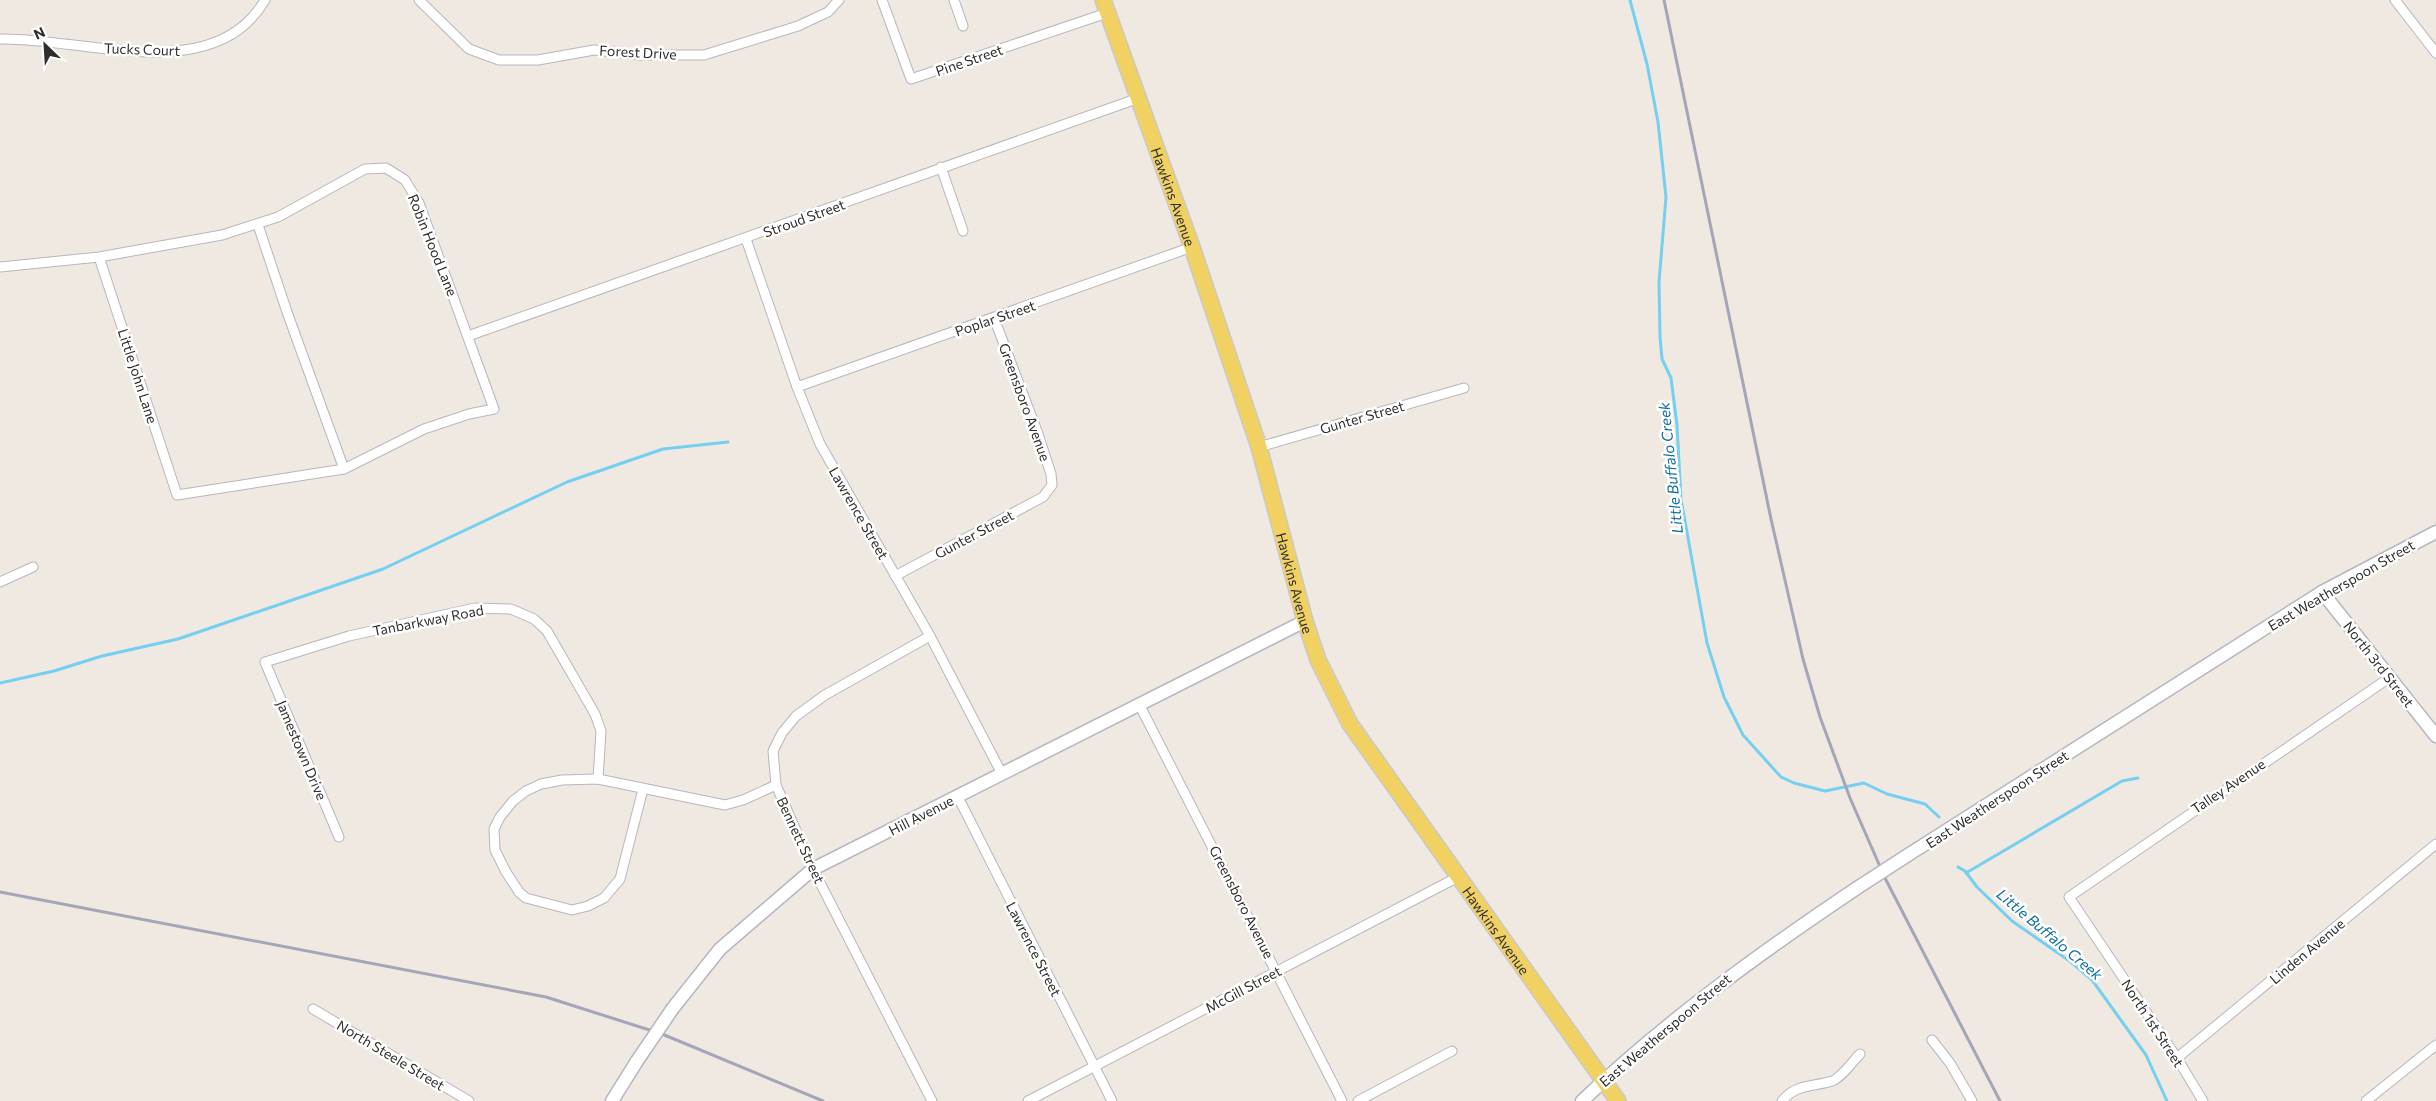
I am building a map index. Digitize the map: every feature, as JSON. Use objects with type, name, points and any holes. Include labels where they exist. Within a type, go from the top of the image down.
[{"type":"main road","name":"Hawkins Avenue","points":[[1105,7],[1192,247],[1259,447],[1305,622],[1318,660],[1350,724],[1618,1101]]},
{"type":"street","name":"Tucks Court","points":[[0,39],[151,51],[199,49],[219,43],[240,30],[256,15],[265,0]]},
{"type":"street","name":"Forest Drive","points":[[419,0],[469,49],[500,60],[538,60],[594,50],[640,55],[704,55],[798,26],[828,12],[839,0]]},
{"type":"street","name":"Pine Street","points":[[882,0],[911,79],[1105,7]]},
{"type":"street","points":[[954,0],[963,26]]},
{"type":"street","points":[[2394,0],[2436,53]]},
{"type":"street","name":"Stroud Street","points":[[468,336],[746,239],[941,167],[1138,98]]},
{"type":"street","points":[[941,167],[962,231]]},
{"type":"street","name":"Robin Hood Lane","points":[[0,268],[99,257],[222,235],[278,217],[364,169],[386,168],[406,180],[419,203],[494,409],[469,414],[424,429],[369,459],[344,469]]},
{"type":"street","points":[[258,225],[287,312],[344,469]]},
{"type":"street","name":"Lawrence Street","points":[[746,239],[797,387],[823,451],[930,636],[1002,774]]},
{"type":"street","name":"Poplar Street","points":[[797,387],[1192,247]]},
{"type":"street","name":"Little John Lane","points":[[99,257],[178,495],[344,469]]},
{"type":"street","name":"Greensboro Avenue","points":[[994,318],[1037,431],[1051,474],[1050,488]]},
{"type":"street","name":"Gunter Street","points":[[1259,447],[1464,388]]},
{"type":"street","name":"Gunter Street","points":[[895,576],[1043,497],[1050,488]]},
{"type":"street","name":"East Weatherspoon Street","points":[[1582,1101],[1604,1080],[1732,974],[1857,888],[2322,592],[2436,532]]},
{"type":"street","points":[[0,582],[33,567]]},
{"type":"street","name":"North 3rd Street","points":[[2322,592],[2436,736]]},
{"type":"street","name":"Tanbarkway Road","points":[[265,662],[348,636],[475,608],[511,610],[534,619],[547,632],[595,714],[601,731],[598,779]]},
{"type":"street","name":"Hill Avenue","points":[[612,1101],[673,1008],[720,949],[813,870],[1305,622]]},
{"type":"street","name":"Bennett Street","points":[[930,636],[825,695],[796,716],[782,733],[773,752],[776,785],[813,870],[932,1101]]},
{"type":"street","name":"Jamestown Drive","points":[[265,662],[339,838]]},
{"type":"street","name":"Talley Avenue","points":[[2069,897],[2390,678]]},
{"type":"street","name":"Greensboro Avenue","points":[[1140,704],[1278,971],[1342,1101]]},
{"type":"street","points":[[643,789],[620,879],[614,889],[604,898],[576,910],[526,898],[506,872],[496,850],[494,828],[500,816],[513,801],[526,791],[541,784],[562,780],[598,779],[725,805],[743,800],[776,785]]},
{"type":"street","name":"Lawrence Street","points":[[958,797],[1112,1101]]},
{"type":"street","name":"Linden Avenue","points":[[2177,1058],[2436,844]]},
{"type":"street","name":"McGill Street","points":[[1028,1101],[1458,877]]},
{"type":"street","name":"North 1st Street","points":[[2069,897],[2177,1058],[2203,1101]]},
{"type":"street","name":"North Steele Street","points":[[313,1009],[469,1101]]},
{"type":"street","points":[[1932,1040],[1950,1063],[1972,1101]]},
{"type":"street","points":[[2366,1101],[2436,1045]]},
{"type":"street","points":[[1358,1101],[1452,1051]]},
{"type":"street","points":[[1782,1101],[1792,1091],[1834,1080],[1860,1054]]},
{"type":"waterway","name":"Little Buffalo Creek","points":[[1630,0],[1647,64],[1658,122],[1666,197],[1659,282],[1662,359],[1671,378],[1677,425],[1681,499],[1707,643],[1724,697],[1743,735],[1781,777],[1794,783],[1825,791],[1864,783],[1887,794],[1925,804],[1939,817]]},
{"type":"waterway","points":[[0,683],[54,671],[102,656],[178,639],[383,569],[567,482],[663,449],[728,442]]},
{"type":"waterway","points":[[1966,873],[2122,781],[2138,778]]},
{"type":"waterway","name":"Little Buffalo Creek","points":[[1958,867],[1965,871],[1977,887],[2012,921],[2071,962],[2092,980],[2146,1055],[2167,1101]]},
{"type":"railway","points":[[1664,0],[1771,519],[1803,659],[1820,717],[1850,798],[1885,878],[2000,1101]]},
{"type":"railway","points":[[0,892],[546,997],[662,1034],[823,1101]]}]
